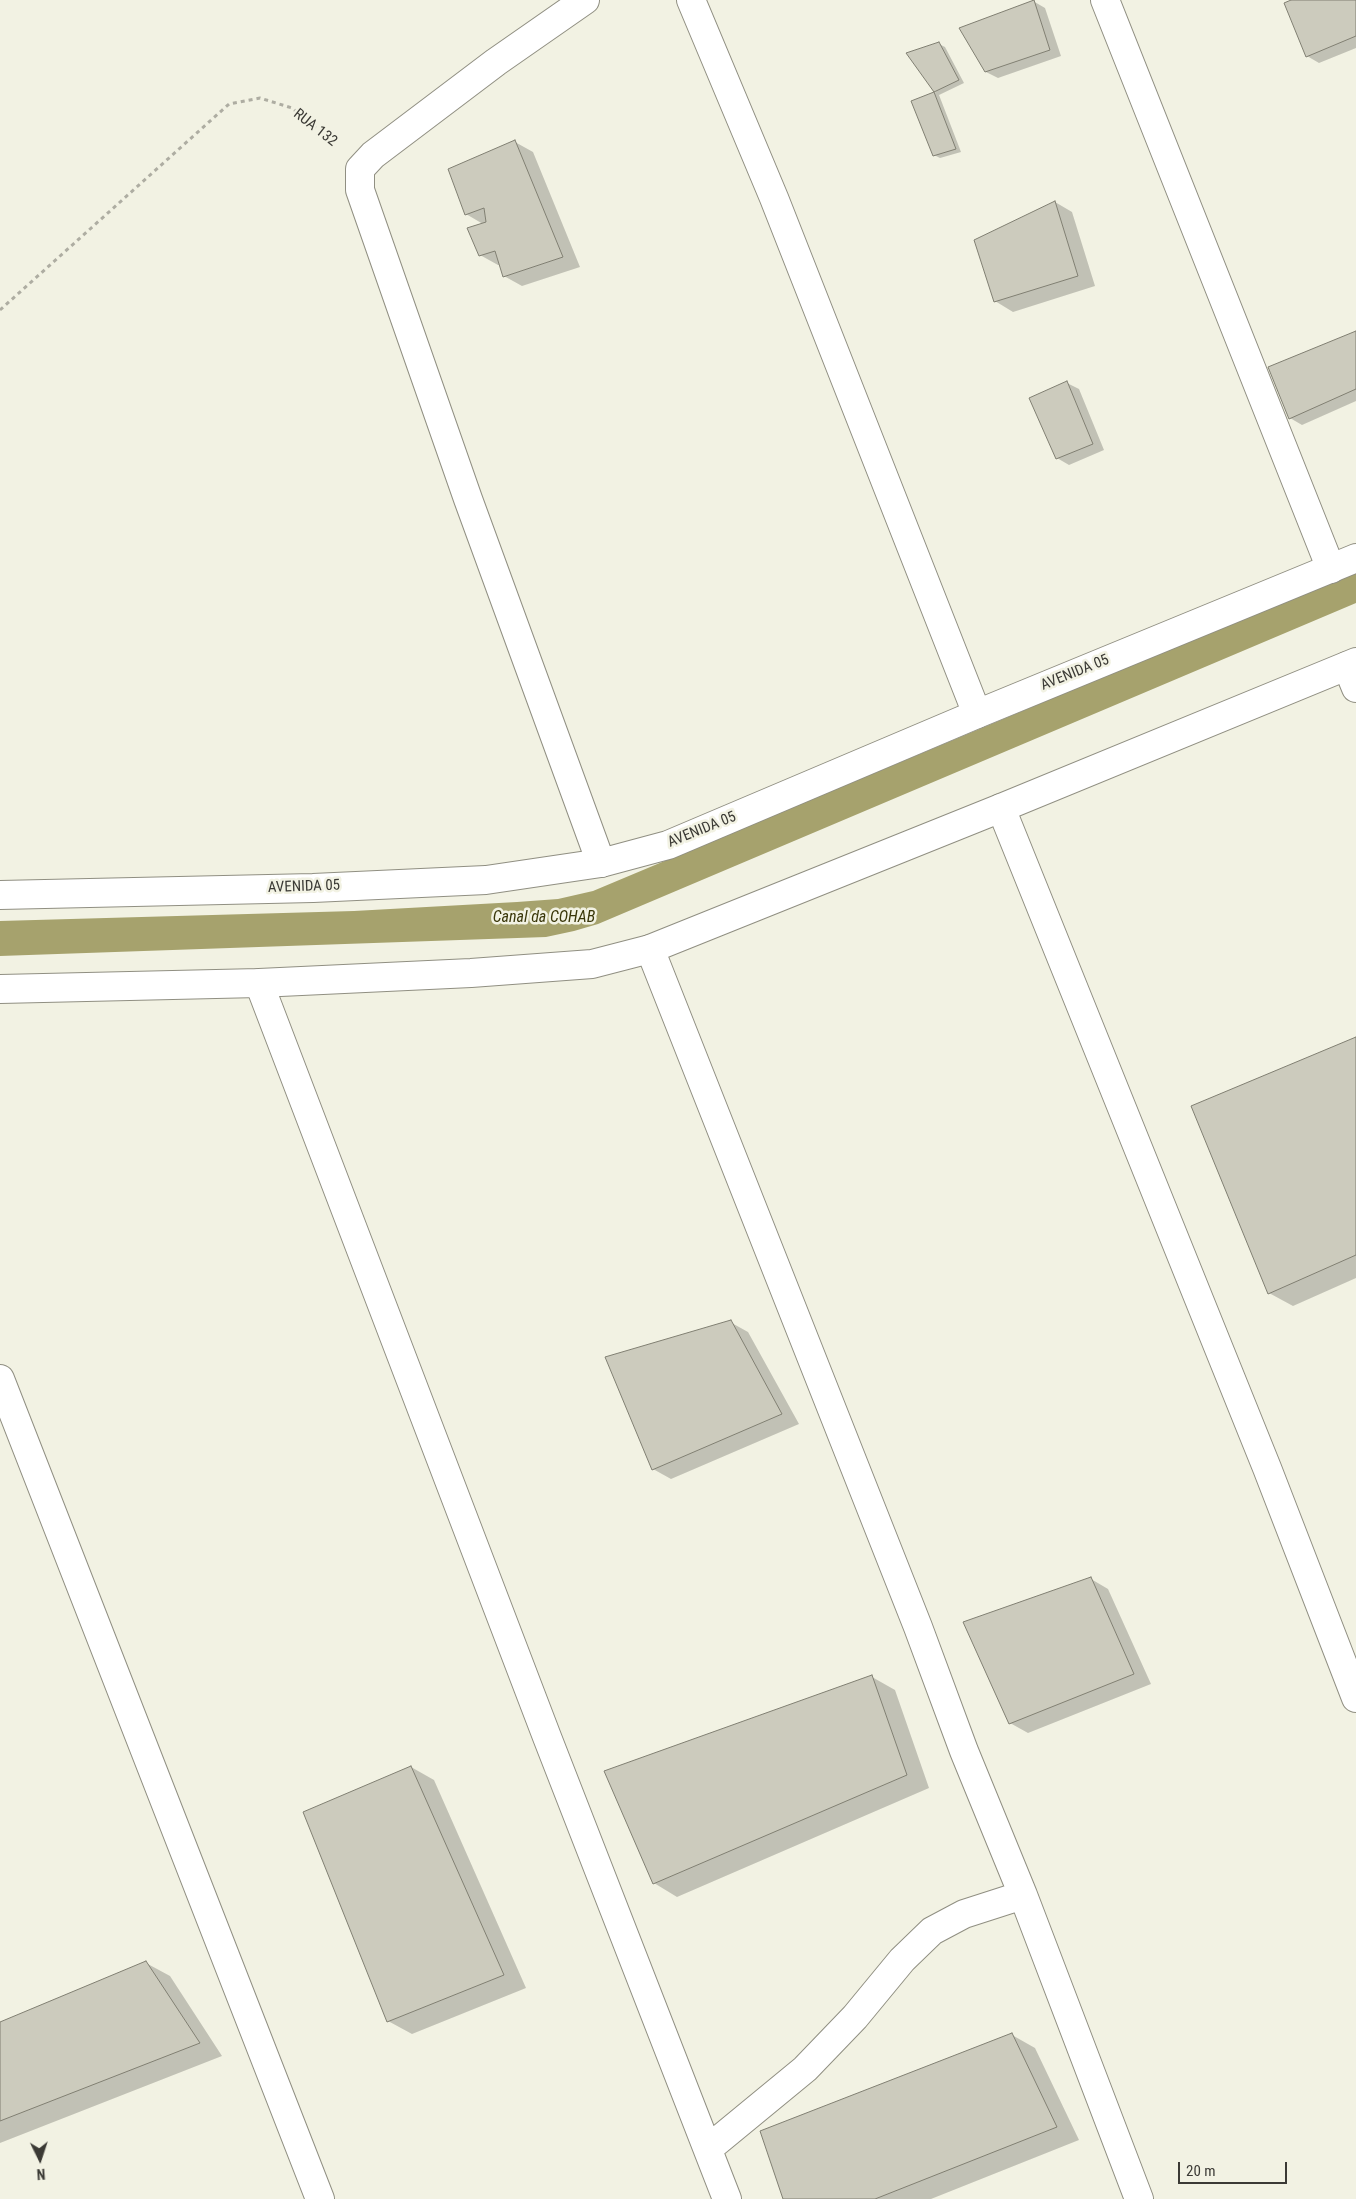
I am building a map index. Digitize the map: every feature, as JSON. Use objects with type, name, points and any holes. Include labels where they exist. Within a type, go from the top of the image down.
[{"type":"street","points":[[585,0],[496,62],[373,155],[360,169],[360,190],[468,499],[601,863]]},
{"type":"street","points":[[690,0],[774,198],[977,714]]},
{"type":"street","points":[[1105,0],[1331,569]]},
{"type":"street","name":"AVENIDA 05","points":[[0,895],[314,888],[486,880],[601,863],[668,845],[977,714],[1356,558]]},
{"type":"street","points":[[0,989],[259,983],[471,973],[592,964],[650,949],[1001,808],[1353,672]]},
{"type":"street","points":[[1001,808],[1263,1459],[1356,1698]]},
{"type":"street","points":[[650,949],[915,1618],[964,1751],[1023,1895],[1139,2199]]},
{"type":"street","points":[[259,983],[547,1737],[709,2148],[727,2199]]},
{"type":"street","points":[[0,1379],[320,2199]]},
{"type":"street","points":[[709,2148],[804,2069],[854,2017],[902,1960],[932,1931],[964,1914],[1023,1895]]},
{"type":"path","name":"RUA 132","points":[[0,310],[229,104],[260,98],[292,108],[333,143],[352,155],[360,169]]},
{"type":"water","name":"Canal da COHAB","points":[[1356,571],[1356,603],[598,924],[574,931],[546,937],[0,956],[0,921],[354,911],[558,899],[593,891]]},
{"type":"building","points":[[1034,0],[1050,50],[985,72],[959,28]]},
{"type":"building","points":[[1291,0],[1356,0],[1356,36],[1306,57],[1284,3]]},
{"type":"building","points":[[939,42],[959,80],[934,92],[906,53]]},
{"type":"building","points":[[934,92],[956,149],[933,156],[911,101]]},
{"type":"building","points":[[515,140],[563,257],[503,277],[495,251],[479,256],[467,228],[486,222],[484,208],[465,215],[448,169]]},
{"type":"building","points":[[1055,201],[1078,276],[994,302],[974,240]]},
{"type":"building","points":[[1356,331],[1356,389],[1289,419],[1268,367]]},
{"type":"building","points":[[1067,381],[1093,444],[1056,459],[1029,398]]},
{"type":"building","points":[[1356,1037],[1356,1255],[1268,1294],[1191,1106]]},
{"type":"building","points":[[731,1320],[782,1414],[652,1470],[605,1357]]},
{"type":"building","points":[[1091,1577],[1134,1674],[1009,1724],[963,1622]]},
{"type":"building","points":[[872,1675],[907,1775],[653,1884],[604,1771]]},
{"type":"building","points":[[411,1766],[504,1975],[387,2022],[303,1812]]},
{"type":"building","points":[[146,1961],[200,2043],[0,2121],[0,2022]]},
{"type":"building","points":[[1012,2033],[1057,2127],[875,2199],[783,2199],[760,2131]]}]
